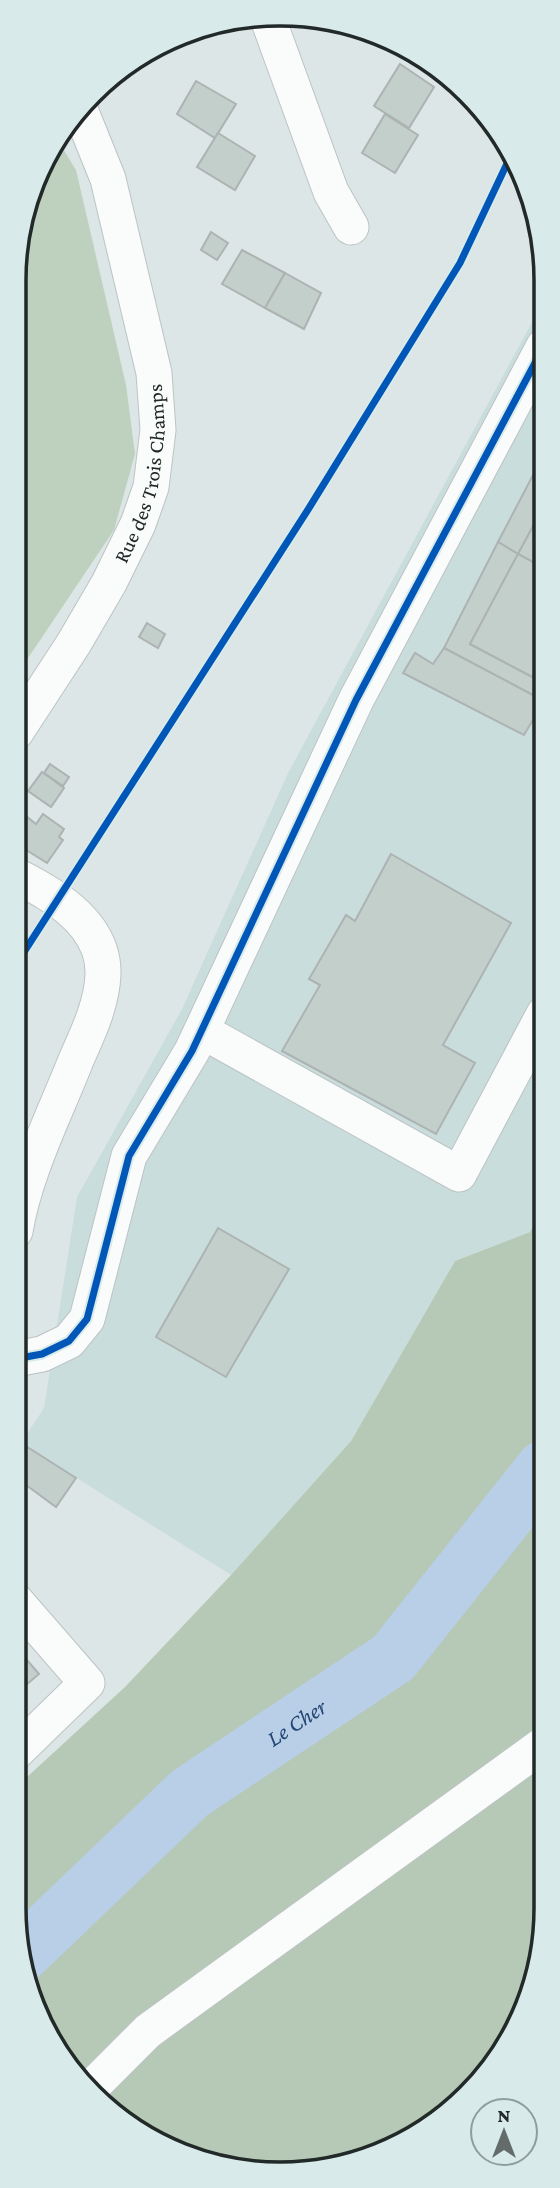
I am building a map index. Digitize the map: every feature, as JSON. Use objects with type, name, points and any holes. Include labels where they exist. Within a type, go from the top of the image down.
[{"type":"street","points":[[271,27],[331,192],[351,227]]},
{"type":"street","name":"Rue des Trois Champs","points":[[26,717],[109,583],[138,524],[151,486],[158,430],[154,373],[108,179],[84,119]]},
{"type":"street","points":[[26,1357],[42,1354],[69,1341],[87,1319],[129,1156],[192,1051],[356,700],[534,365]]},
{"type":"street","points":[[26,882],[58,900],[82,918],[97,943],[103,972],[97,1010],[26,1187]]},
{"type":"street","points":[[202,1031],[459,1174],[534,1033]]},
{"type":"street","points":[[26,1613],[87,1683],[26,1742]]},
{"type":"street","points":[[96,2082],[148,2031],[534,1751]]},
{"type":"shaded area","points":[[534,318],[534,1224],[530,1232],[455,1261],[351,1441],[231,1575],[26,1446],[26,1435],[44,1408],[77,1197],[182,1009],[288,773]]},
{"type":"green space","points":[[63,149],[76,170],[126,385],[135,454],[114,530],[26,661],[28,247],[40,198]]},
{"type":"green space","points":[[534,1224],[534,1908],[532,1941],[520,1990],[500,2035],[471,2075],[447,2099],[392,2136],[346,2153],[297,2161],[247,2160],[198,2148],[153,2128],[113,2099],[89,2075],[52,2020],[35,1974],[28,1941],[26,1778],[125,1687],[231,1575],[351,1441],[455,1261],[530,1232]]},
{"type":"building","points":[[400,64],[434,87],[409,128],[374,106]]},
{"type":"building","points":[[196,81],[236,104],[215,138],[177,114]]},
{"type":"building","points":[[385,114],[418,135],[395,173],[362,153]]},
{"type":"building","points":[[218,133],[255,156],[235,190],[197,167]]},
{"type":"building","points":[[211,232],[228,243],[217,260],[201,250]]},
{"type":"building","points":[[242,250],[285,273],[265,308],[222,284]]},
{"type":"building","points":[[285,273],[321,293],[304,329],[265,308]]},
{"type":"building","points":[[534,473],[534,524],[518,554],[498,542]]},
{"type":"building","points":[[534,524],[534,563],[518,554]]},
{"type":"building","points":[[498,542],[518,554],[470,644],[534,678],[534,696],[444,648]]},
{"type":"building","points":[[518,554],[534,563],[534,678],[470,644]]},
{"type":"building","points":[[147,623],[165,634],[158,648],[139,637]]},
{"type":"building","points":[[444,648],[534,696],[534,718],[524,735],[403,673],[415,653],[433,664]]},
{"type":"building","points":[[50,764],[69,777],[63,786],[44,773]]},
{"type":"building","points":[[42,772],[64,788],[51,807],[28,791]]},
{"type":"building","points":[[43,814],[64,829],[59,837],[63,840],[47,863],[26,850],[26,816],[36,824]]},
{"type":"building","points":[[391,854],[511,923],[443,1045],[475,1063],[436,1134],[282,1051],[320,985],[309,979],[346,915],[355,921]]},
{"type":"building","points":[[218,1228],[289,1269],[226,1377],[156,1337]]},
{"type":"building","points":[[26,1446],[76,1478],[56,1507],[26,1485]]},
{"type":"building","points":[[26,1659],[39,1674],[26,1685]]},
{"type":"waterway","name":"Le Cher","points":[[29,1947],[190,1793],[393,1658],[534,1481]]},
{"type":"cycle path","points":[[26,949],[309,508],[460,263],[506,165]]},
{"type":"cycle path","points":[[26,1357],[42,1354],[69,1341],[87,1319],[129,1156],[192,1051],[356,700],[534,365]]}]
